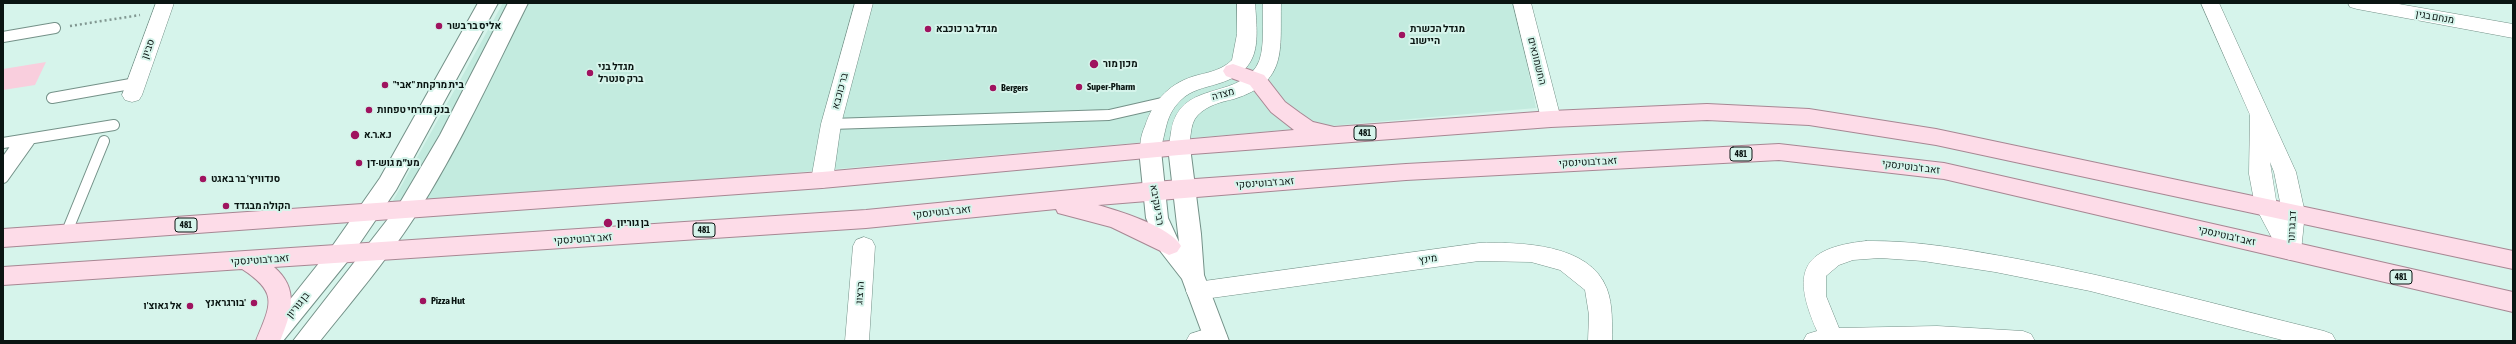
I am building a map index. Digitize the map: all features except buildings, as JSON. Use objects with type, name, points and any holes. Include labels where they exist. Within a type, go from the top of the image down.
[{"type":"main road","name":"בן גוריון","points":[[269,341],[339,255],[388,184],[488,3]]},
{"type":"main road","points":[[305,341],[377,253],[406,210],[443,146],[518,3]]},
{"type":"main road","points":[[1233,71],[1257,80],[1278,107],[1306,128],[1334,136]]},
{"type":"main road","name":"481","points":[[3,238],[822,180],[1178,147],[1551,119],[1707,112],[1809,117],[1936,137],[2266,206],[2513,260]]},
{"type":"main road","name":"מצדה","points":[[1178,147],[1184,189]]},
{"type":"main road","name":"רבי עקיבא","points":[[1150,150],[1153,191],[1158,218],[1169,246],[1195,283]]},
{"type":"main road","name":"זאב ז'בוטינסקי","points":[[3,276],[377,253],[866,219],[1153,191],[1406,172],[1779,152],[1944,171],[2513,302]]},
{"type":"main road","name":"רבי עקיבא","points":[[1184,189],[1195,283],[1210,339]]},
{"type":"main road","points":[[1031,203],[1080,208],[1110,216],[1137,228],[1169,246]]},
{"type":"main road","points":[[247,261],[272,278],[279,287],[281,295],[279,316],[269,341]]},
{"type":"street","name":"בר כוכבא","points":[[822,180],[831,124],[864,3]]},
{"type":"street","name":"מצדה","points":[[1150,150],[1157,117],[1166,102],[1178,91],[1194,83],[1233,71],[1243,58],[1247,14],[1246,3]]},
{"type":"street","points":[[1257,80],[1265,70],[1269,60],[1272,3]]},
{"type":"street","name":"החשמונאים","points":[[1522,3],[1551,119]]},
{"type":"street","name":"דב גרונר","points":[[2210,3],[2258,115],[2285,172],[2294,212],[2290,251]]},
{"type":"street","name":"מנחם בגין","points":[[2357,3],[2513,31]]},
{"type":"street","name":"סביון","points":[[134,89],[163,7]]},
{"type":"street","name":"מצדה","points":[[1178,147],[1182,123],[1200,102],[1213,96],[1235,91],[1257,80]]},
{"type":"street","name":"דב גרונר","points":[[2258,115],[2260,174],[2266,206],[2290,251]]},
{"type":"street","name":"הרצוג","points":[[857,341],[864,246]]},
{"type":"street","points":[[2023,341],[1937,336],[1823,339],[1813,292],[1815,274],[1826,260],[1843,253],[1868,250],[1917,251],[1982,260],[2094,284],[2324,341]]},
{"type":"street","name":"מינץ","points":[[1195,283],[1479,252],[1519,251],[1551,256],[1568,264],[1586,276],[1596,288],[1599,309],[1600,341]]},
{"type":"lane","points":[[3,37],[55,28]]},
{"type":"lane","points":[[52,98],[134,89]]},
{"type":"lane","points":[[831,124],[938,119],[969,121],[1109,115],[1137,110],[1166,102]]},
{"type":"lane","points":[[3,143],[25,141],[114,125]]},
{"type":"lane","points":[[3,165],[25,141]]},
{"type":"lane","points":[[3,178],[25,141]]},
{"type":"lane","points":[[66,234],[104,141]]},
{"type":"path","points":[[55,28],[163,7]]},
{"type":"shaded area","points":[[503,3],[1514,3],[1536,108],[389,208]]},
{"type":"shaded area","points":[[46,62],[35,85],[3,90],[3,69]]},
{"type":"place","name":"אליס בר בשר","points":[[439,26]]},
{"type":"place","name":"מגדל בר כוכבא","points":[[928,29]]},
{"type":"place","name":"מגדל הכשרת היישוב","points":[[1402,35]]},
{"type":"place","name":"מכון מור","points":[[1094,64]]},
{"type":"place","name":"מגדל בני ברק סנטרל","points":[[590,73]]},
{"type":"place","name":"\"בית מרקחת \"אבי","points":[[385,85]]},
{"type":"place","name":"Super-Pharm","points":[[1079,87]]},
{"type":"place","name":"Bergers","points":[[993,88]]},
{"type":"place","name":"בנק מזרחי טפחות","points":[[369,110]]},
{"type":"place","name":"נ.א.ר.א","points":[[355,135]]},
{"type":"place","name":"מע״מ גוש-דן","points":[[359,163]]},
{"type":"place","name":"סנדוויץ' בר באגט","points":[[203,179]]},
{"type":"place","name":"הקולה מבגדד","points":[[226,206]]},
{"type":"place","name":"בן גוריון","points":[[608,223]]},
{"type":"place","name":"Pizza Hut","points":[[423,301]]},
{"type":"place","name":"בורגראנץ'","points":[[254,303]]},
{"type":"place","name":"אל גאוצ'ו","points":[[190,306]]}]
